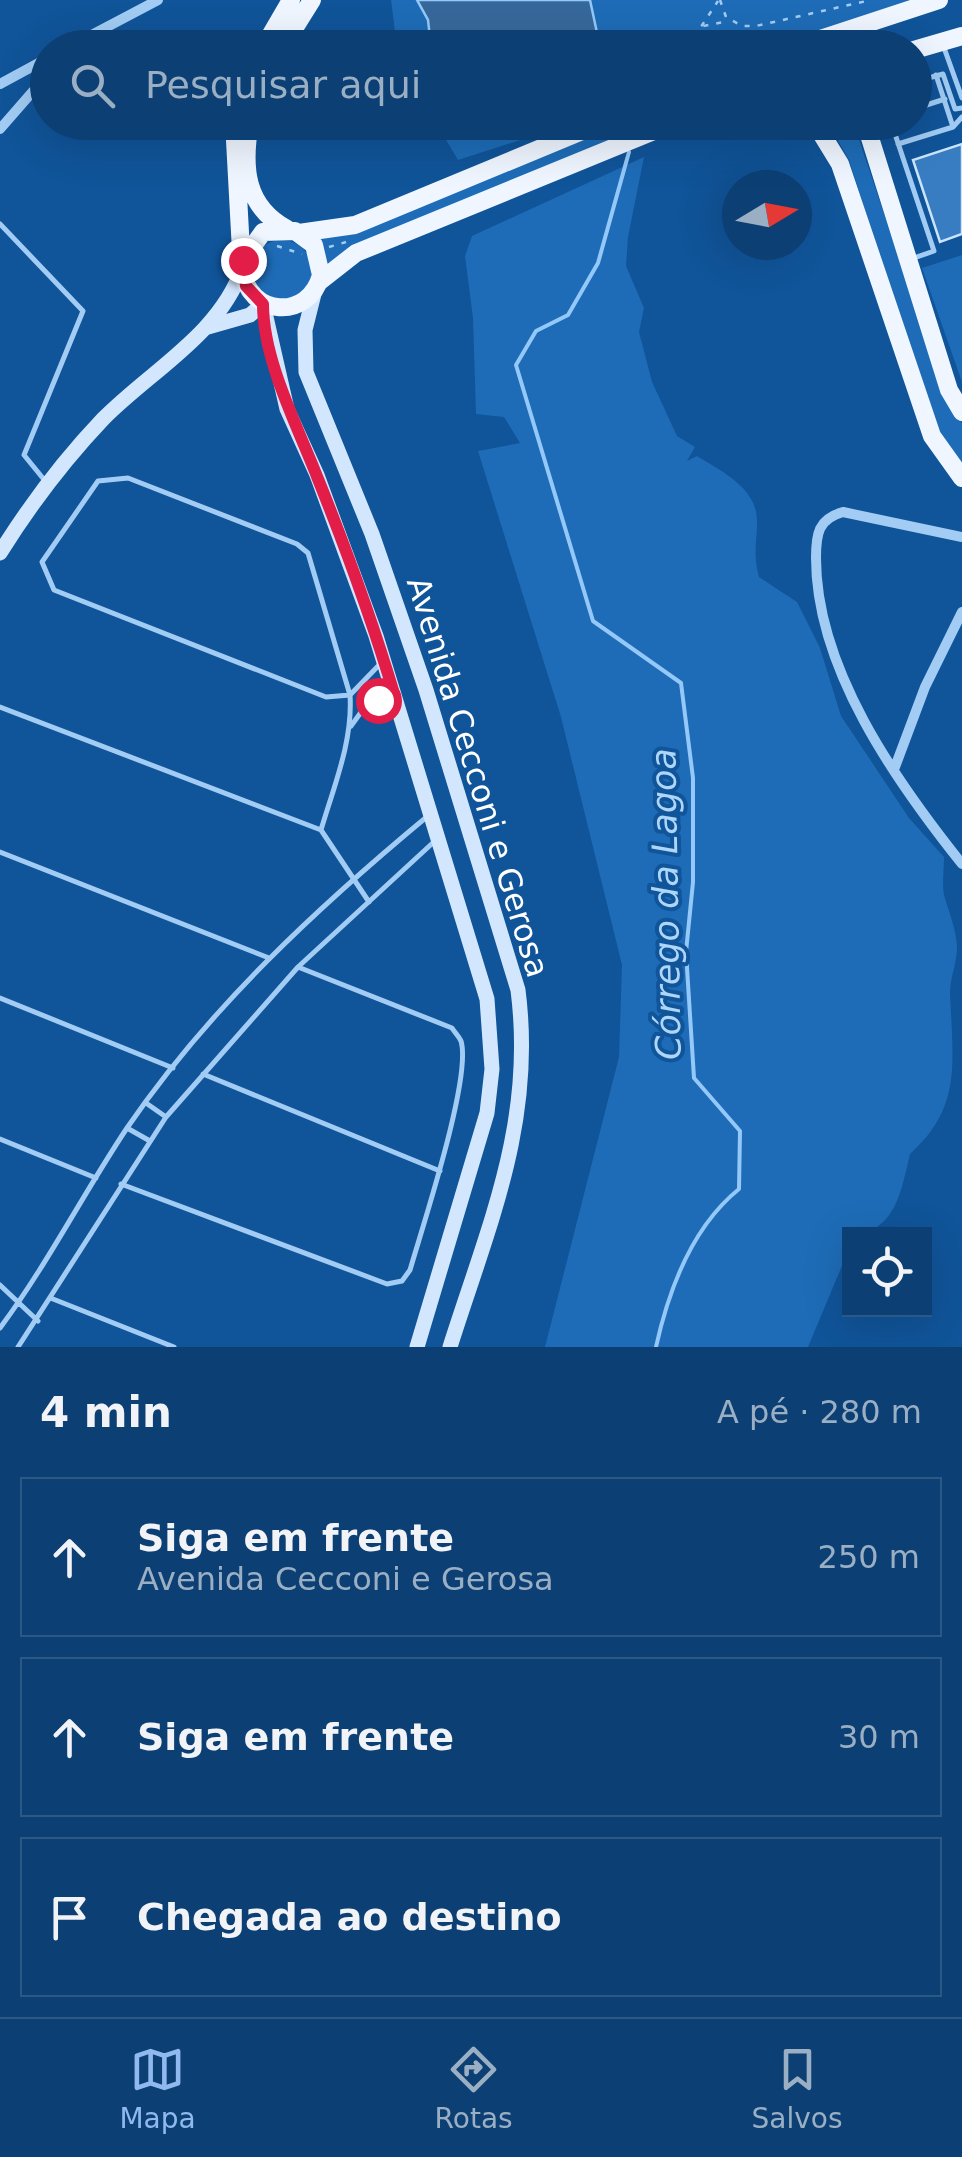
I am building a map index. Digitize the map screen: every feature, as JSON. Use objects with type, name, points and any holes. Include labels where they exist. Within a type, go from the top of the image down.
[{"type":"main road","points":[[274,30],[291,0]]},
{"type":"main road","points":[[293,30],[312,0]]},
{"type":"main road","points":[[849,30],[939,0]]},
{"type":"main road","points":[[932,45],[962,36]]},
{"type":"main road","points":[[235,140],[243,265],[246,286],[259,313],[304,302],[356,253],[632,140]]},
{"type":"main road","points":[[250,140],[249,179],[256,205],[266,218],[314,245],[320,259],[317,286]]},
{"type":"main road","points":[[243,265],[263,232],[355,225],[560,140]]},
{"type":"main road","points":[[825,140],[840,164],[932,436],[962,478]]},
{"type":"main road","points":[[871,140],[949,390],[962,412]]},
{"type":"street","points":[[101,30],[158,0]]},
{"type":"street","points":[[0,84],[30,68]]},
{"type":"street","points":[[0,129],[30,95]]},
{"type":"street","points":[[0,553],[48,484],[118,404],[208,327],[229,299],[243,265]]},
{"type":"street","name":"Avenida Cecconi e Gerosa","points":[[317,286],[302,352],[306,372],[372,534],[426,690],[512,964],[523,1034],[519,1118],[450,1347]]},
{"type":"street","points":[[208,327],[259,313]]},
{"type":"street","name":"Avenida Cecconi e Gerosa","points":[[259,313],[287,409],[317,475],[384,660],[480,972],[491,1030],[486,1113],[417,1347]]},
{"type":"street","points":[[962,537],[860,512],[829,516],[819,527],[816,573],[831,652],[845,686],[962,864]]},
{"type":"street","points":[[895,767],[925,687],[962,612]]},
{"type":"street","points":[[395,697],[426,690]]},
{"type":"street","points":[[480,972],[512,964]]},
{"type":"lane","points":[[942,42],[962,98]]},
{"type":"lane","points":[[932,76],[943,74],[953,127]]},
{"type":"lane","points":[[948,98],[956,109],[962,108]]},
{"type":"lane","points":[[932,103],[948,98]]},
{"type":"lane","points":[[932,133],[953,127],[962,117]]},
{"type":"lane","points":[[897,140],[934,251],[908,260]]},
{"type":"lane","points":[[898,144],[911,140]]},
{"type":"lane","points":[[0,224],[84,311],[24,455],[48,484]]},
{"type":"lane","points":[[321,830],[351,726],[350,695],[308,553],[297,544],[128,478],[98,481],[42,562],[54,590],[326,696],[350,695],[384,660]]},
{"type":"lane","points":[[351,726],[367,704],[395,697]]},
{"type":"lane","points":[[0,708],[321,830],[369,902]]},
{"type":"lane","points":[[0,1328],[127,1128],[173,1068],[269,958],[353,878],[432,813]]},
{"type":"lane","points":[[18,1347],[166,1117],[298,967],[439,837]]},
{"type":"lane","points":[[0,852],[269,958]]},
{"type":"lane","points":[[122,1184],[387,1284],[402,1281],[410,1270],[440,1171],[459,1078],[461,1041],[452,1028],[298,967]]},
{"type":"lane","points":[[0,998],[173,1068]]},
{"type":"lane","points":[[203,1074],[440,1171]]},
{"type":"lane","points":[[146,1103],[166,1117]]},
{"type":"lane","points":[[127,1128],[150,1141]]},
{"type":"lane","points":[[0,1139],[96,1178]]},
{"type":"lane","points":[[0,1285],[38,1321]]},
{"type":"lane","points":[[52,1299],[174,1347]]},
{"type":"path","points":[[700,30],[719,0],[731,20]]},
{"type":"path","points":[[701,30],[731,20],[756,26],[871,0]]},
{"type":"shaded area","points":[[391,0],[417,0],[429,30],[395,30]]},
{"type":"shaded area","points":[[417,0],[590,0],[596,30],[429,30]]},
{"type":"shaded area","points":[[590,0],[912,0],[824,30],[596,30]]},
{"type":"shaded area","points":[[446,140],[520,140],[458,160]]},
{"type":"shaded area","points":[[583,140],[611,140],[355,245],[328,265],[318,240],[381,223]]},
{"type":"shaded area","points":[[838,140],[859,140],[945,394],[962,423],[962,469],[934,424],[849,160]]},
{"type":"shaded area","points":[[644,157],[626,266],[644,308],[639,332],[652,382],[677,436],[695,447],[687,461],[697,456],[714,466],[741,486],[753,502],[759,577],[797,602],[820,648],[841,716],[909,818],[944,857],[944,895],[957,953],[950,993],[951,1083],[939,1119],[910,1154],[899,1196],[886,1219],[877,1227],[842,1227],[842,1266],[808,1347],[545,1347],[619,1057],[622,965],[561,717],[478,451],[520,443],[504,417],[476,414],[473,318],[465,256],[472,236]]},
{"type":"shaded area","points":[[282,240],[303,249],[312,270],[303,291],[282,300],[261,291],[252,270],[261,249]]},
{"type":"shaded area","points":[[962,255],[962,382],[922,268]]},
{"type":"building","points":[[962,144],[962,234],[940,242],[913,160]]},
{"type":"waterway","name":"Córrego da Lagoa","points":[[629,152],[598,263],[568,315],[536,331],[516,365],[593,621],[681,683],[693,778],[693,882],[686,952],[694,1078],[740,1131],[739,1189],[708,1221],[685,1260],[656,1347]]},
{"type":"route","points":[[243,260],[246,286],[263,304],[263,320],[287,409],[360,588],[395,697],[378,700]]}]
